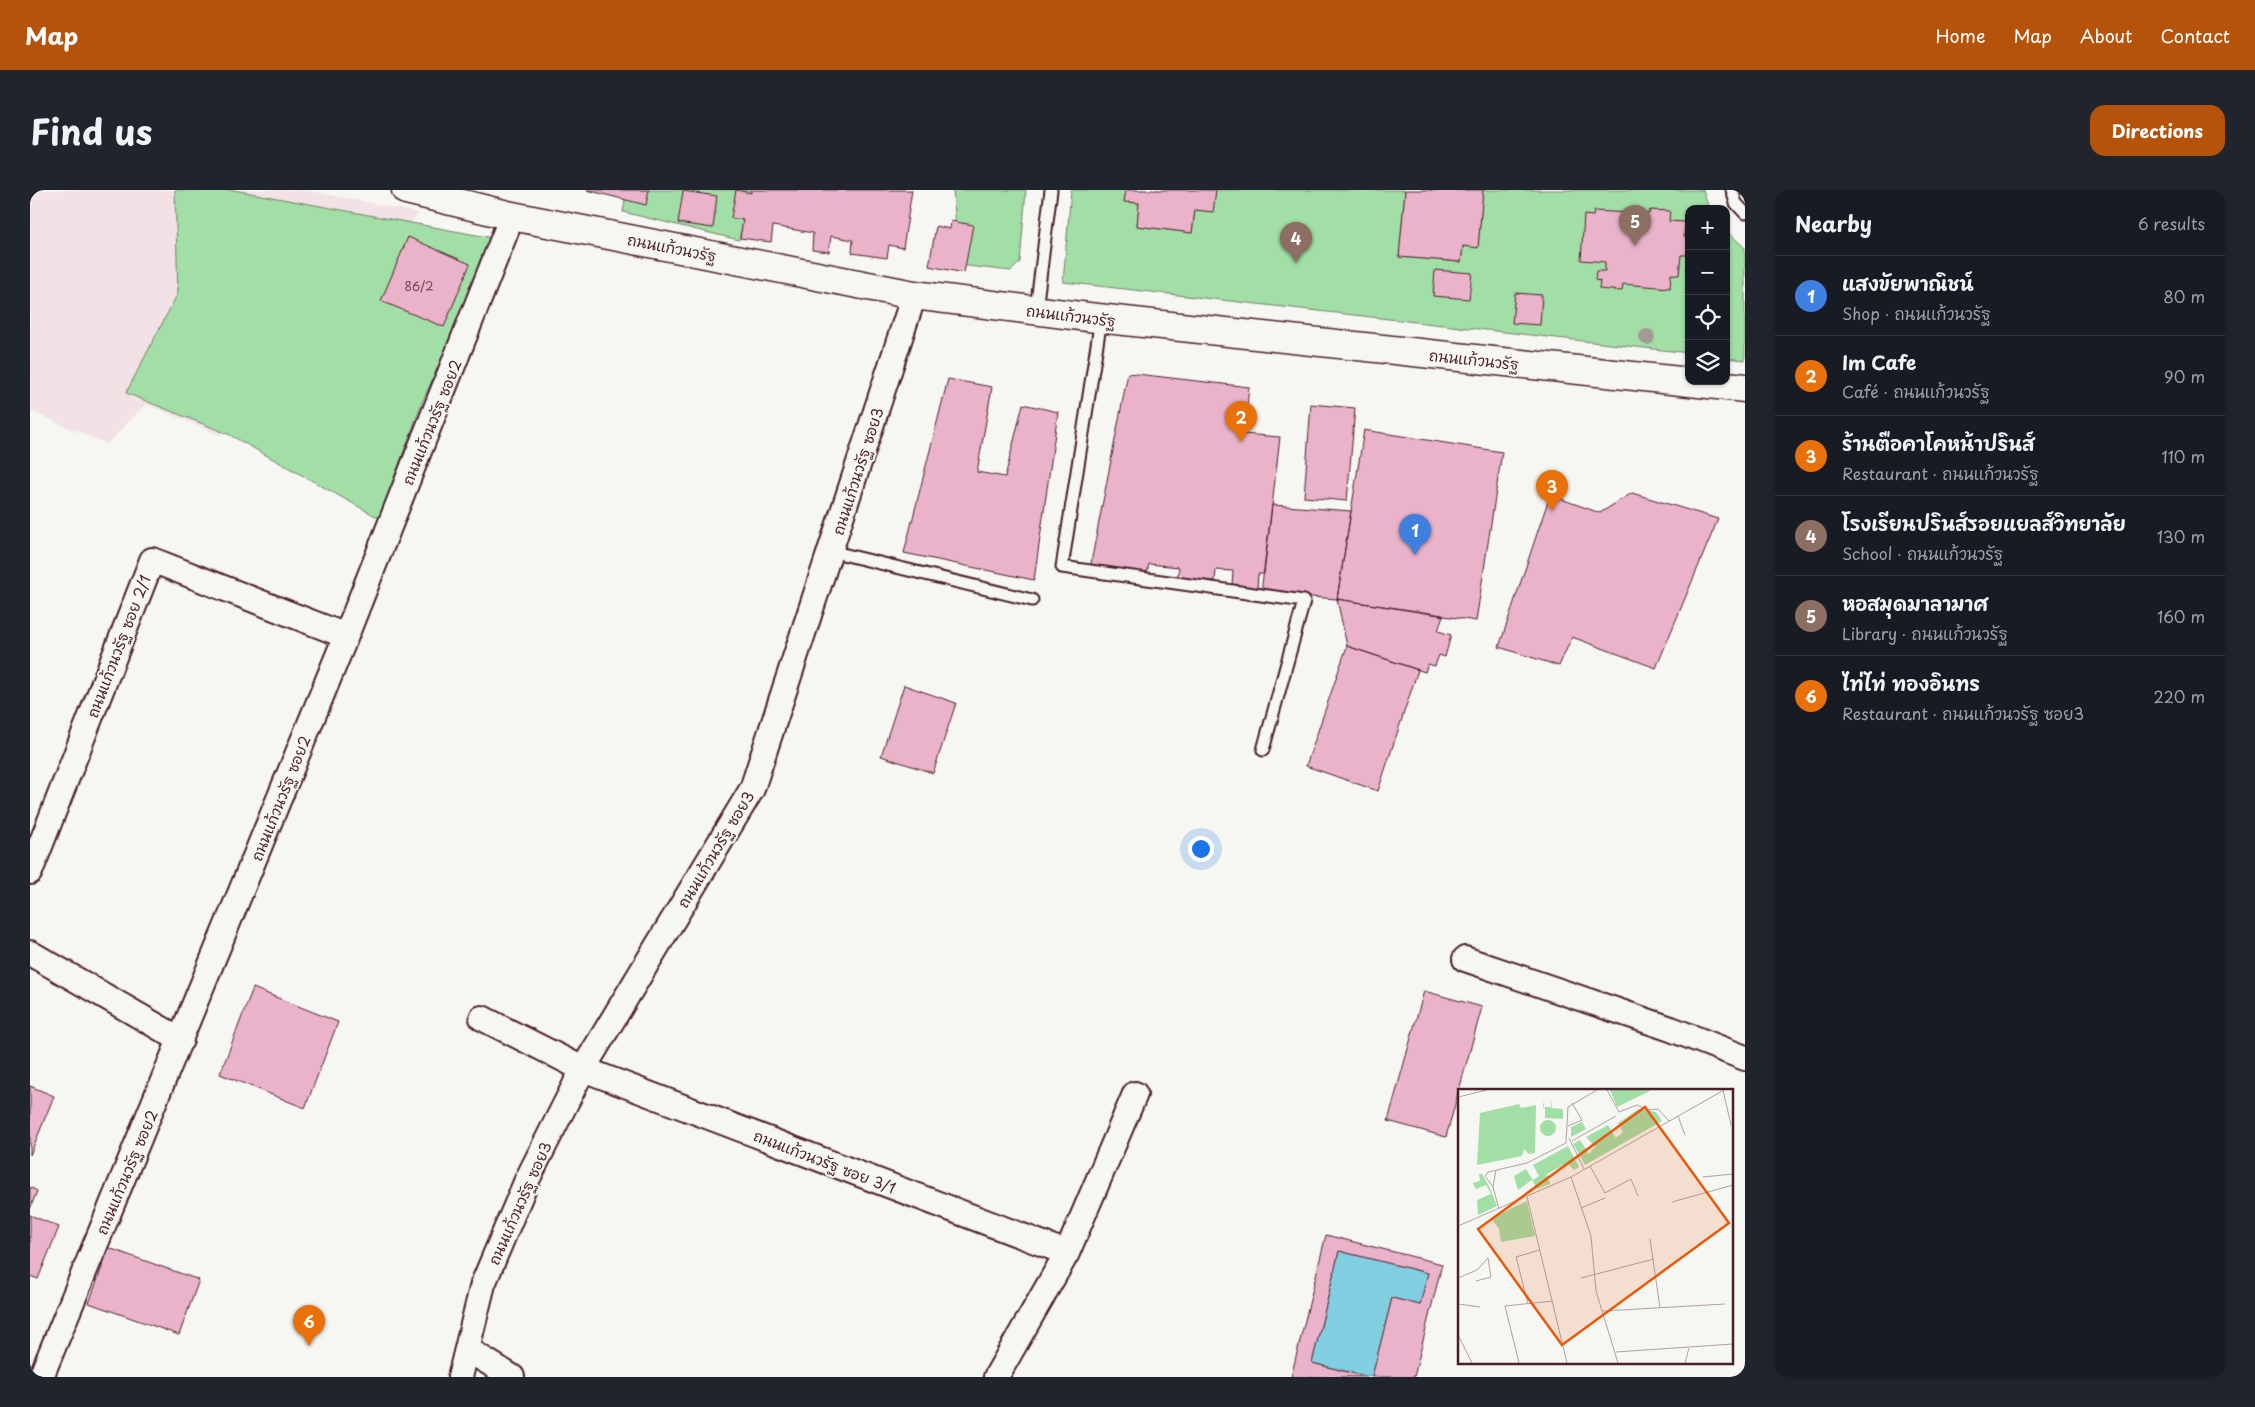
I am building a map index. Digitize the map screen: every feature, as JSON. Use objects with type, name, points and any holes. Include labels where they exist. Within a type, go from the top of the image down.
[{"type":"street","name":"ถนนแก้วนวรัฐ","points":[[406,190],[512,216],[914,295],[1088,317],[1745,388]]},
{"type":"street","name":"ถนนแก้วนวรัฐ ซอย2","points":[[41,1377],[346,636],[512,216]]},
{"type":"street","name":"ถนนแก้วนวรัฐ ซอย3","points":[[460,1377],[483,1284],[526,1180],[583,1070],[752,789],[914,295]]},
{"type":"street","name":"ถนนแก้วนวรัฐ ซอย 2/1","points":[[30,872],[152,560],[346,636]]},
{"type":"street","points":[[30,953],[181,1040]]},
{"type":"street","points":[[1465,959],[1671,1029],[1745,1058]]},
{"type":"street","name":"ถนนแก้วนวรัฐ ซอย 3/1","points":[[482,1018],[583,1070],[1067,1253]]},
{"type":"street","points":[[996,1377],[1067,1253],[1135,1094]]},
{"type":"street","points":[[467,1349],[512,1377]]},
{"type":"lane","points":[[1036,310],[1052,190]]},
{"type":"lane","points":[[1732,190],[1736,204],[1745,213]]},
{"type":"lane","points":[[1088,317],[1102,319],[1062,567],[1304,602],[1263,750]]},
{"type":"lane","points":[[830,551],[1032,600]]},
{"type":"shaded area","points":[[30,190],[306,190],[419,213],[220,435],[146,404],[107,444],[30,411]]},
{"type":"green space","points":[[175,190],[234,190],[498,239],[423,400],[379,518],[228,434],[126,393],[178,293]]},
{"type":"green space","points":[[627,190],[750,190],[739,240],[623,212]]},
{"type":"green space","points":[[953,190],[1026,190],[1020,262],[1011,271],[959,265]]},
{"type":"green space","points":[[1071,190],[1126,190],[1124,201],[1139,203],[1137,226],[1192,233],[1195,210],[1216,190],[1405,190],[1399,257],[1461,262],[1463,246],[1478,247],[1483,190],[1703,190],[1708,205],[1685,205],[1685,353],[1063,282]]},
{"type":"green space","points":[[1730,234],[1745,248],[1745,360],[1730,358]]},
{"type":"water","points":[[1339,1251],[1428,1273],[1420,1305],[1392,1298],[1372,1377],[1312,1363]]},
{"type":"building","points":[[587,190],[649,190],[646,205]]},
{"type":"building","points":[[736,190],[751,193],[751,190],[912,190],[903,248],[889,245],[887,258],[852,253],[853,240],[831,236],[829,252],[812,250],[813,233],[773,226],[771,242],[740,238],[743,220],[731,218]]},
{"type":"building","points":[[1126,190],[1216,190],[1213,212],[1195,210],[1192,233],[1137,226],[1139,203],[1124,202]]},
{"type":"building","points":[[1405,190],[1483,190],[1478,248],[1463,246],[1461,262],[1399,257]]},
{"type":"building","points":[[683,191],[717,196],[713,228],[678,223]]},
{"type":"building","points":[[1650,210],[1670,211],[1669,221],[1685,222],[1685,255],[1681,255],[1679,275],[1671,274],[1670,288],[1623,284],[1622,291],[1599,289],[1600,281],[1595,280],[1596,271],[1605,271],[1605,262],[1581,260],[1584,215],[1593,216],[1594,211],[1649,214]]},
{"type":"building","points":[[951,221],[973,225],[964,273],[929,266],[936,226],[950,229]]},
{"type":"building","points":[[408,237],[470,264],[444,327],[381,301]]},
{"type":"building","points":[[1435,270],[1472,273],[1469,299],[1433,296]]},
{"type":"building","points":[[1515,293],[1542,295],[1540,325],[1512,323]]},
{"type":"building","points":[[1128,373],[1249,387],[1244,434],[1280,437],[1264,574],[1258,574],[1257,589],[1232,586],[1233,571],[1216,570],[1215,581],[1202,580],[1202,585],[1177,583],[1179,567],[1149,564],[1147,573],[1090,568]]},
{"type":"building","points":[[948,379],[992,387],[977,472],[1005,477],[1023,404],[1058,412],[1034,580],[904,553]]},
{"type":"building","points":[[1311,404],[1355,408],[1347,501],[1304,497]]},
{"type":"building","points":[[1364,430],[1502,452],[1476,621],[1337,599]]},
{"type":"building","points":[[1632,493],[1718,519],[1656,668],[1572,637],[1559,666],[1499,647],[1550,495],[1600,513]]},
{"type":"building","points":[[1272,505],[1351,511],[1337,599],[1261,593]]},
{"type":"building","points":[[1337,599],[1443,615],[1438,631],[1451,635],[1445,657],[1439,655],[1435,666],[1428,664],[1425,672],[1347,646]]},
{"type":"building","points":[[1347,646],[1418,670],[1378,791],[1306,766]]},
{"type":"building","points":[[904,685],[956,703],[933,773],[881,756]]},
{"type":"building","points":[[253,988],[338,1022],[305,1108],[220,1074]]},
{"type":"building","points":[[1424,991],[1482,1007],[1446,1137],[1388,1121]]},
{"type":"building","points":[[30,1086],[54,1096],[30,1155]]},
{"type":"building","points":[[30,1187],[37,1191],[30,1209]]},
{"type":"building","points":[[30,1215],[59,1227],[38,1279],[30,1276]]},
{"type":"building","points":[[1326,1235],[1442,1264],[1414,1377],[1372,1377],[1392,1298],[1420,1305],[1428,1273],[1339,1251],[1312,1363],[1367,1377],[1291,1377]]},
{"type":"building","points":[[109,1248],[199,1280],[179,1335],[89,1303]]},
{"type":"place","name":"หอสมุดมาลามาศ","points":[[1635,246]]},
{"type":"place","name":"โรงเรียนปรินส์รอยแยลส์วิทยาลัย","points":[[1296,263]]},
{"type":"place","name":"Im Cafe","points":[[1241,442]]},
{"type":"place","name":"ร้านตือคาโคหน้าปรินส์","points":[[1552,511]]},
{"type":"place","name":"แสงขัยพาณิชน์","points":[[1415,555]]},
{"type":"place","name":"ไท่ไท่ ทองอินทร","points":[[309,1346]]}]
